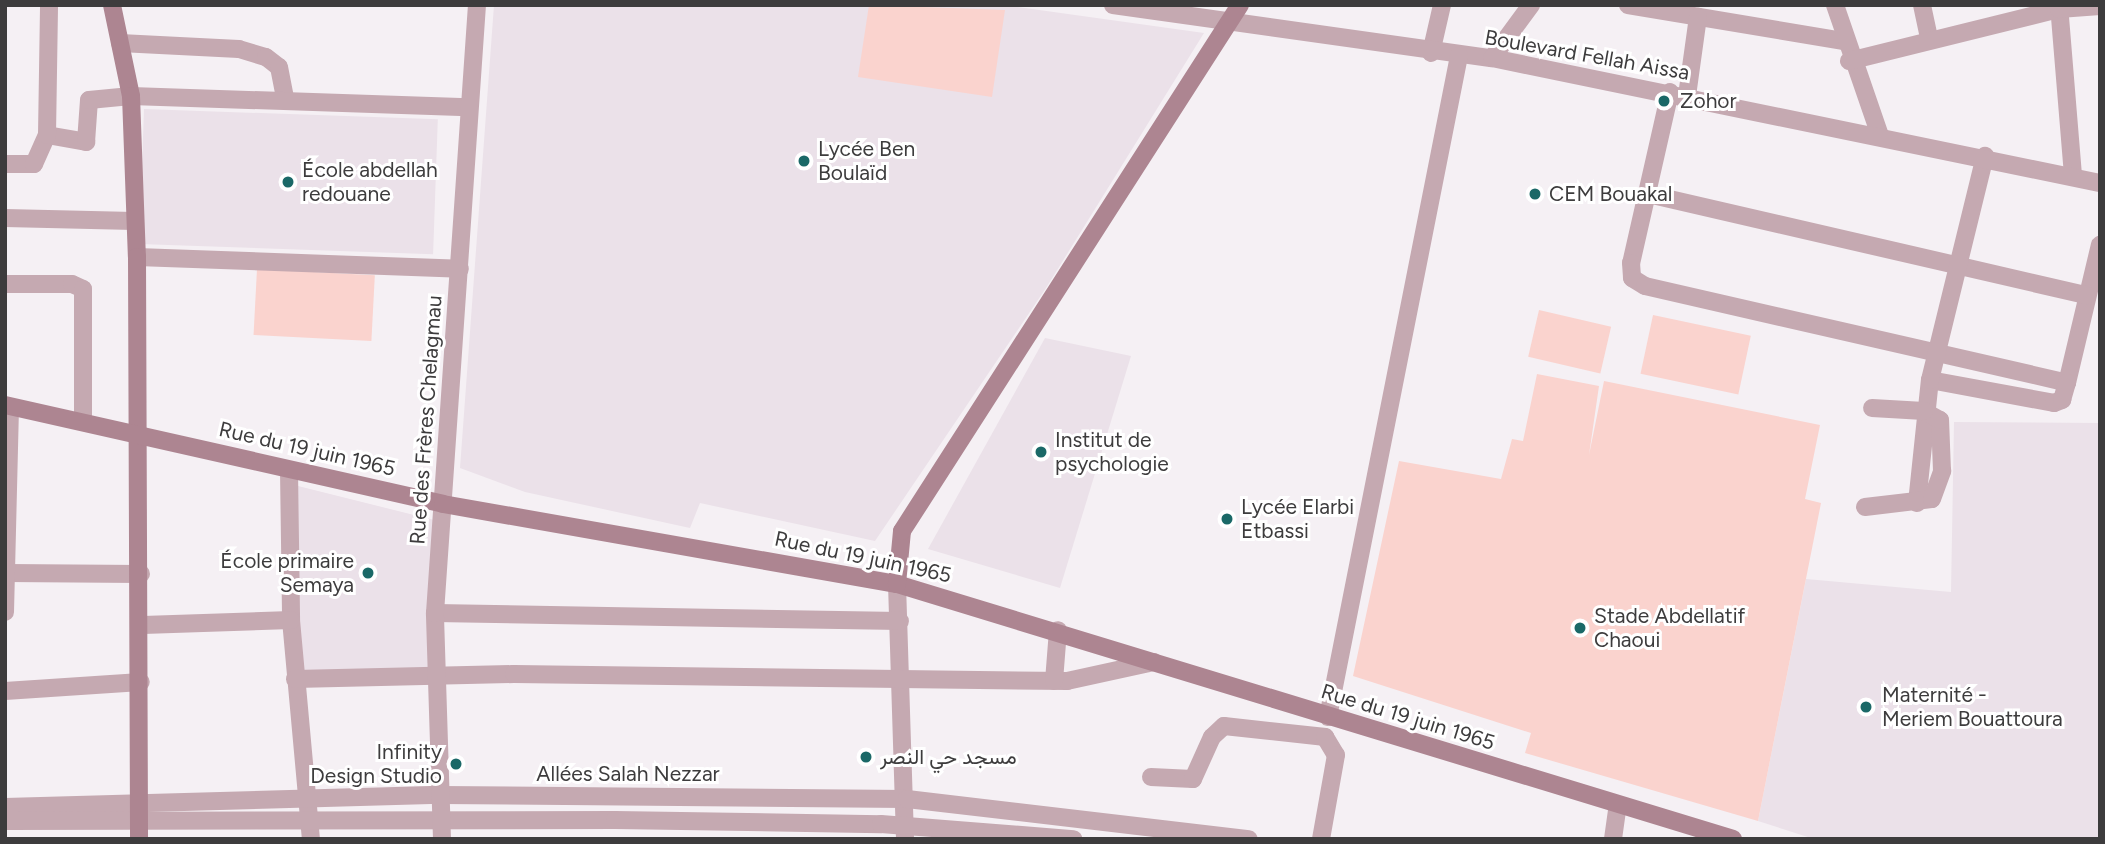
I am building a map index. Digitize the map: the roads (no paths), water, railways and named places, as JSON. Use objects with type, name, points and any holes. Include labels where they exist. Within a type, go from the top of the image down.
[{"type":"main road","points":[[112,5],[131,96],[137,257],[143,625],[139,839]]},
{"type":"main road","points":[[897,584],[902,531],[1240,5]]},
{"type":"main road","name":"Rue du 19 juin 1965","points":[[8,406],[141,432],[289,470],[443,504],[897,584],[1058,630],[1328,717],[1733,839]]},
{"type":"street","points":[[5,164],[34,164],[47,135],[49,5]]},
{"type":"street","name":"Rue des Frères Chelagmau","points":[[442,831],[434,679],[435,613],[477,5]]},
{"type":"street","name":"Boulevard Fellah Aissa","points":[[1113,5],[1226,26],[1432,53],[1492,58],[1985,156],[2100,183]]},
{"type":"street","points":[[1432,53],[1442,5]]},
{"type":"street","points":[[1492,58],[1531,5]]},
{"type":"street","points":[[1628,5],[1844,41]]},
{"type":"street","points":[[1835,5],[1849,61],[1880,136]]},
{"type":"street","points":[[1922,5],[1929,40]]},
{"type":"street","points":[[1849,61],[2059,7],[2100,6]]},
{"type":"street","points":[[2059,7],[2073,176]]},
{"type":"street","points":[[1698,17],[1631,263],[1636,282],[2067,383]]},
{"type":"street","points":[[120,43],[239,49],[266,57],[279,67],[285,99]]},
{"type":"street","points":[[1328,717],[1459,56]]},
{"type":"street","points":[[47,135],[86,142],[89,100],[131,96],[468,107]]},
{"type":"street","points":[[1865,507],[1916,503],[1924,411],[1935,353],[1985,156]]},
{"type":"street","points":[[1648,194],[2087,295]]},
{"type":"street","points":[[5,218],[134,221]]},
{"type":"street","points":[[1930,380],[2054,403],[2064,398],[2100,245]]},
{"type":"street","points":[[137,257],[460,269]]},
{"type":"street","points":[[5,284],[72,284],[83,289],[83,420]]},
{"type":"street","points":[[5,612],[8,406]]},
{"type":"street","points":[[1872,408],[1924,411]]},
{"type":"street","points":[[289,470],[291,620],[304,799],[311,830]]},
{"type":"street","points":[[6,573],[141,574]]},
{"type":"street","points":[[897,584],[907,799],[906,832]]},
{"type":"street","points":[[435,613],[900,621]]},
{"type":"street","points":[[143,625],[291,620]]},
{"type":"street","points":[[1054,681],[1058,630]]},
{"type":"street","points":[[295,679],[646,675],[902,683],[1054,681],[1090,680],[1154,662]]},
{"type":"street","points":[[5,691],[141,682]]},
{"type":"street","points":[[1151,777],[1193,779],[1212,737],[1224,726],[1325,737],[1336,755],[1321,839]]},
{"type":"street","name":"Allées Salah Nezzar","points":[[5,807],[140,799],[304,799],[440,795],[907,799],[1249,839]]},
{"type":"street","points":[[1613,839],[1618,805]]},
{"type":"street","points":[[5,821],[141,820],[311,830],[906,832],[1073,839]]},
{"type":"place","name":"Zohor","points":[[1664,101]]},
{"type":"place","name":"Lycée Ben Boulaïd","points":[[804,161]]},
{"type":"place","name":"École abdellah redouane","points":[[288,182]]},
{"type":"place","name":"CEM Bouakal","points":[[1535,194]]},
{"type":"place","name":"Institut de psychologie","points":[[1041,452]]},
{"type":"place","name":"Lycée Elarbi Etbassi","points":[[1227,519]]},
{"type":"place","name":"École primaire Semaya","points":[[368,573]]},
{"type":"place","name":"Stade Abdellatif Chaoui","points":[[1580,628]]},
{"type":"place","name":"Maternité - Meriem Bouattoura","points":[[1866,707]]},
{"type":"place","name":"مسجد حي النصر","points":[[866,757]]},
{"type":"place","name":"Infinity Design Studio","points":[[456,764]]}]
